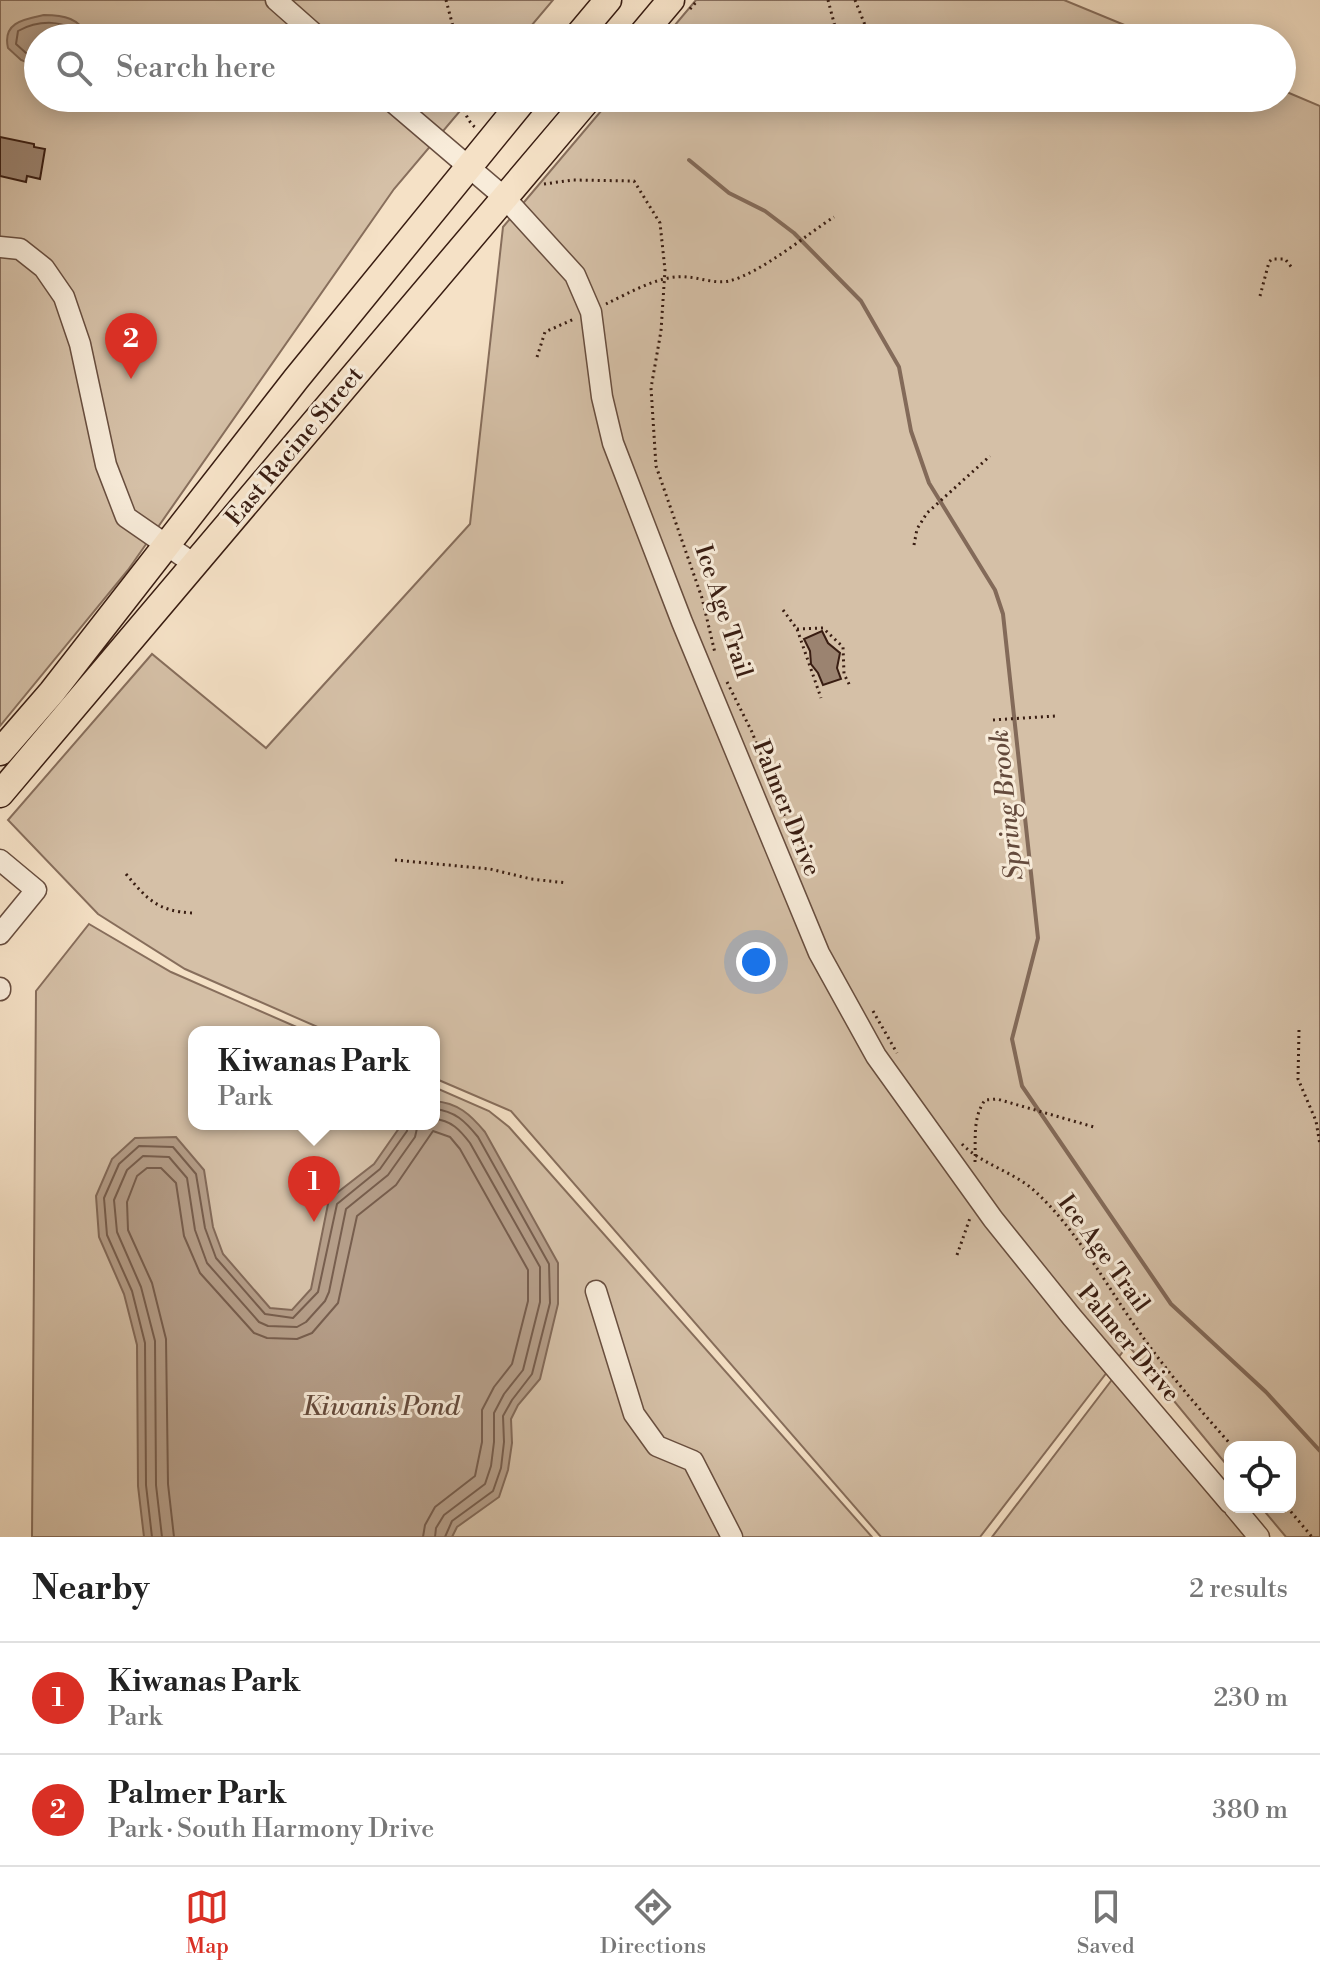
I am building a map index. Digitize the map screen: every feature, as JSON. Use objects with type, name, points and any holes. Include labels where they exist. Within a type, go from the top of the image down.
[{"type":"main road","points":[[588,24],[608,0]]},
{"type":"main road","points":[[651,24],[671,0]]},
{"type":"main road","name":"East Racine Street","points":[[0,752],[52,692],[296,379],[513,112]]},
{"type":"main road","name":"East Racine Street","points":[[0,794],[577,112]]},
{"type":"street","points":[[276,0],[303,24]]},
{"type":"street","name":"Palmer Drive","points":[[404,112],[504,197],[575,275],[591,312],[602,397],[613,443],[683,624],[819,953],[876,1056],[987,1211],[1071,1316],[1224,1496]]},
{"type":"street","points":[[0,247],[20,249],[44,268],[64,297],[80,344],[106,465],[126,517],[194,564]]},
{"type":"street","points":[[0,860],[36,890],[0,934]]},
{"type":"street","points":[[596,1291],[634,1414],[657,1446],[693,1461],[732,1537]]},
{"type":"street","name":"Palmer Drive","points":[[1239,1513],[1259,1537]]},
{"type":"path","points":[[446,0],[452,24]]},
{"type":"path","points":[[828,0],[834,24]]},
{"type":"path","points":[[855,0],[865,24]]},
{"type":"path","points":[[464,112],[470,123],[490,140]]},
{"type":"path","name":"Ice Age Trail","points":[[526,172],[543,184],[573,180],[634,181],[660,223],[665,279],[661,331],[651,388],[656,466],[702,598],[716,658]]},
{"type":"path","points":[[537,357],[545,332],[665,279],[685,276],[729,281],[767,262],[834,217]]},
{"type":"path","points":[[1260,296],[1272,259],[1285,259],[1293,269]]},
{"type":"path","points":[[914,545],[917,529],[927,513],[990,456]]},
{"type":"path","points":[[783,610],[797,629],[821,698]]},
{"type":"path","points":[[797,629],[823,628],[843,647],[844,674],[850,686]]},
{"type":"path","name":"Ice Age Trail","points":[[722,670],[758,746],[807,875]]},
{"type":"path","points":[[993,720],[1056,716]]},
{"type":"path","points":[[395,860],[490,869],[531,879],[567,883]]},
{"type":"path","points":[[126,874],[150,901],[174,912],[192,913]]},
{"type":"path","points":[[869,1004],[898,1055]]},
{"type":"path","points":[[1299,1030],[1298,1079],[1316,1121],[1320,1145]]},
{"type":"path","points":[[1014,1105],[1094,1127]]},
{"type":"path","name":"Ice Age Trail","points":[[958,1140],[968,1150],[1037,1192],[1061,1220],[1166,1368],[1228,1441]]},
{"type":"path","points":[[1292,1513],[1312,1537]]},
{"type":"shaded area","points":[[0,0],[553,0],[533,24],[24,24],[24,112],[459,112],[394,189],[128,570],[0,726]]},
{"type":"shaded area","points":[[696,0],[1064,0],[1122,24],[676,24]]},
{"type":"shaded area","points":[[1296,96],[1320,106],[1320,1537],[1286,1537],[1266,1513],[1296,1513],[1296,1441],[1224,1441],[1224,1462],[1128,1345],[980,1537],[881,1537],[511,1111],[440,1081],[440,1026],[315,1026],[185,969],[98,914],[8,820],[152,654],[266,748],[470,524],[503,227],[600,112],[1296,112]]},
{"type":"shaded area","points":[[89,924],[171,972],[294,1026],[188,1026],[188,1130],[440,1130],[440,1090],[489,1111],[509,1127],[872,1537],[32,1537],[36,991]]},
{"type":"shaded area","points":[[1114,1377],[1247,1537],[992,1537]]},
{"type":"water","points":[[58,16],[78,24],[24,24],[24,61],[8,48],[7,39],[12,27],[30,18]]},
{"type":"water","name":"Kiwanis Pond","points":[[440,1102],[463,1110],[485,1132],[558,1263],[558,1304],[540,1379],[518,1405],[511,1419],[512,1443],[508,1470],[499,1497],[457,1527],[452,1537],[144,1537],[138,1486],[137,1345],[124,1294],[99,1237],[96,1196],[112,1159],[135,1138],[176,1137],[204,1170],[213,1227],[223,1254],[270,1308],[292,1310],[311,1289],[329,1199],[374,1164],[398,1130],[440,1130]]},
{"type":"building","points":[[0,137],[45,149],[40,179],[27,176],[26,182],[0,176]]},
{"type":"building","points":[[822,631],[828,643],[840,653],[837,668],[841,679],[823,685],[811,664],[810,651],[804,639]]},
{"type":"waterway","name":"Spring Brook","points":[[689,160],[729,193],[765,211],[794,233],[861,301],[899,367],[911,431],[929,483],[995,590],[1003,614],[1038,938],[1012,1039],[1022,1086],[1171,1304],[1266,1392],[1320,1451]]},
{"type":"place","name":"Palmer Park","points":[[131,379]]},
{"type":"place","name":"Kiwanas Park","points":[[314,1222]]}]
